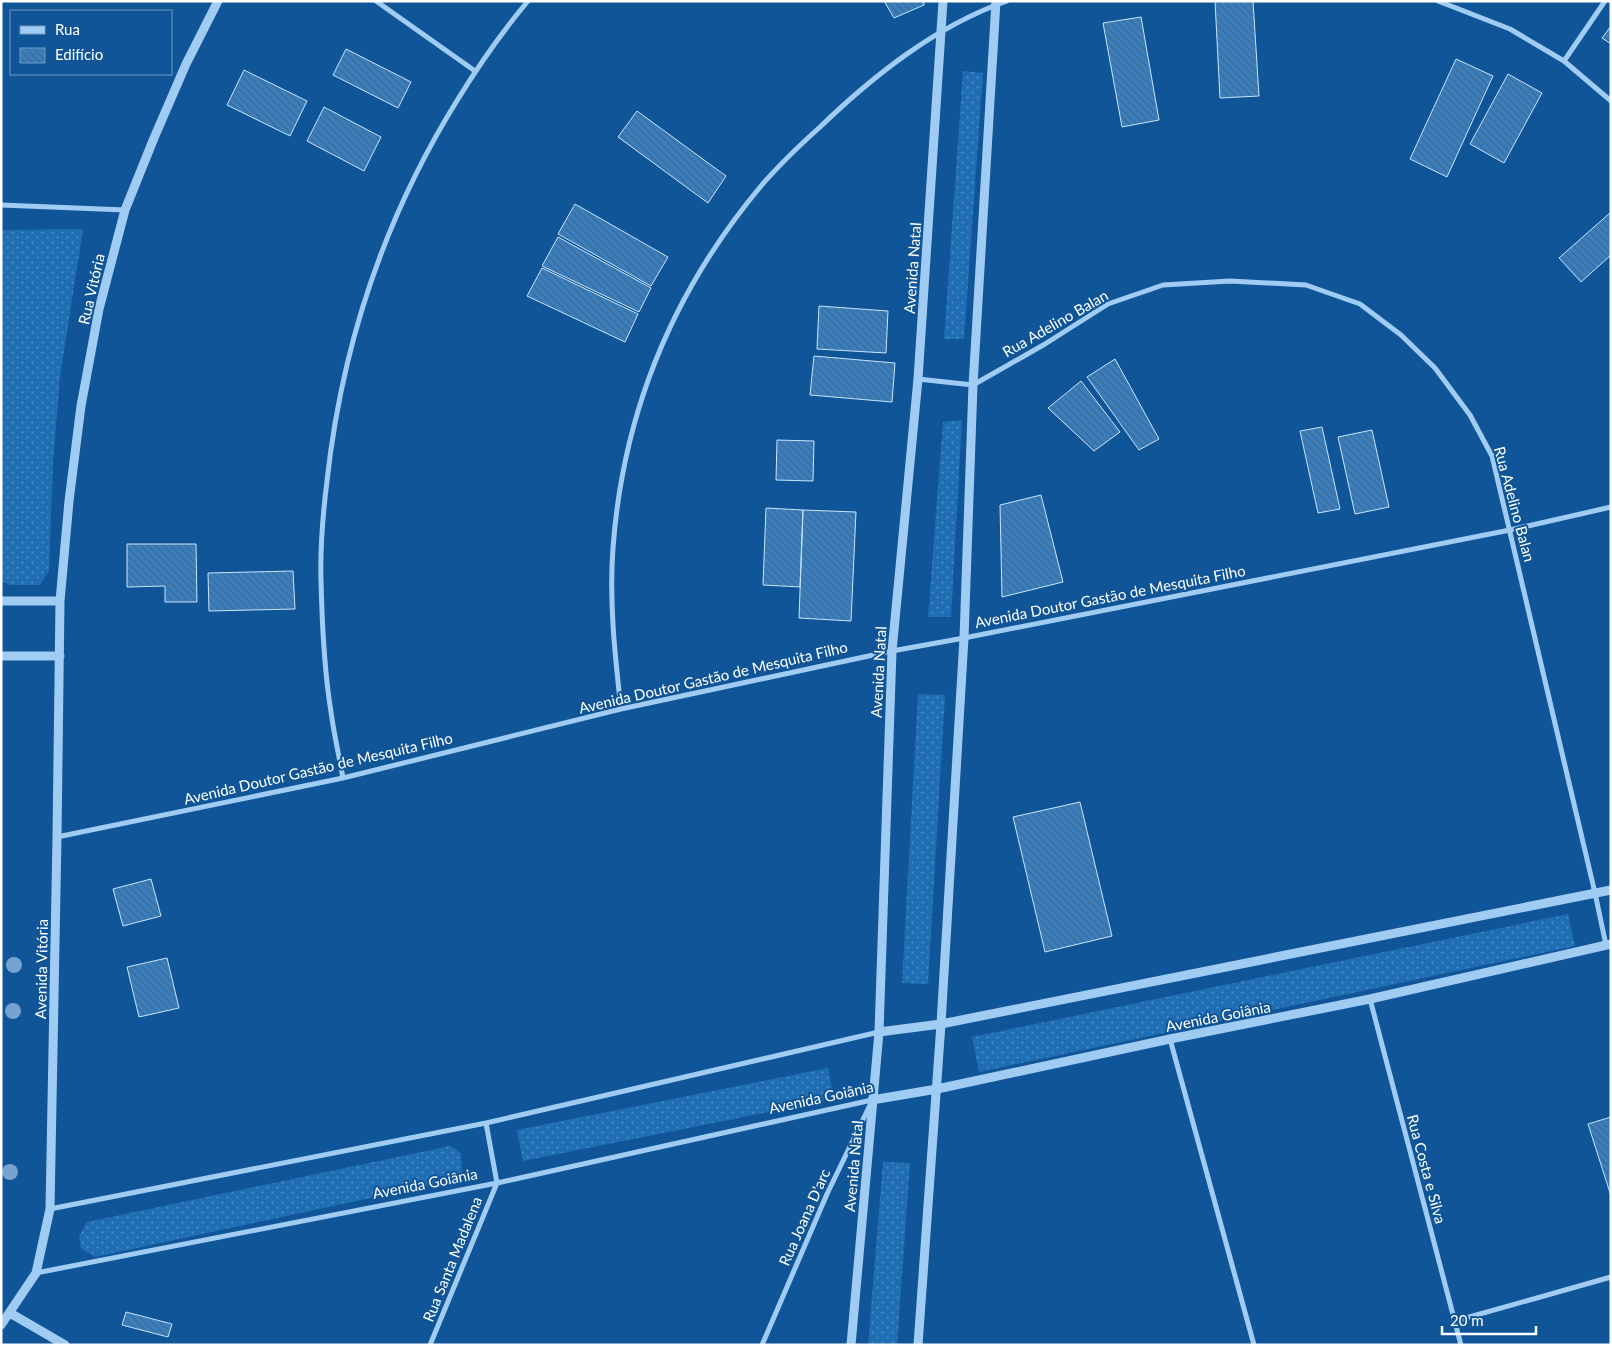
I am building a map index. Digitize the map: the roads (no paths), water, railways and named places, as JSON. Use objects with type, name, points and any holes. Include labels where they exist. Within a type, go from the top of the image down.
[{"type":"street","name":"Rua Vitória","points":[[60,601],[68,502],[81,406],[99,309],[125,210],[186,64],[218,1]]},
{"type":"street","points":[[376,1],[476,71]]},
{"type":"street","points":[[343,778],[330,702],[323,645],[321,578],[324,510],[331,444],[343,377],[360,313],[382,249],[409,188],[440,128],[476,71],[528,1]]},
{"type":"street","name":"Avenida Natal","points":[[851,1345],[879,1032],[892,650],[918,380],[943,1]]},
{"type":"street","points":[[621,709],[612,606],[612,549],[619,491],[630,436],[644,390],[669,328],[696,277],[727,229],[762,184],[845,102],[940,31],[995,3],[1007,1]]},
{"type":"street","points":[[1438,1],[1510,30],[1564,61],[1611,101]]},
{"type":"street","points":[[1564,61],[1605,1]]},
{"type":"street","points":[[918,1345],[937,1090],[964,638],[972,385],[995,3]]},
{"type":"street","points":[[1,205],[125,210]]},
{"type":"street","name":"Rua Adelino Balan","points":[[972,385],[1045,344],[1108,304],[1163,285],[1230,281],[1306,285],[1360,304],[1401,334],[1435,368],[1470,415],[1492,456],[1608,945]]},
{"type":"street","points":[[918,380],[972,385]]},
{"type":"street","name":"Avenida Doutor Gastão de Mesquita Filho","points":[[58,837],[343,778],[621,709],[892,650],[964,638],[1510,530],[1611,507]]},
{"type":"street","points":[[1,601],[60,601]]},
{"type":"street","name":"Avenida Vitória","points":[[1,1325],[36,1273],[50,1210],[58,837],[60,601]]},
{"type":"street","points":[[1,656],[60,656]]},
{"type":"street","points":[[50,1210],[486,1123],[879,1032],[941,1024],[1611,890]]},
{"type":"street","name":"Avenida Goiânia","points":[[36,1273],[497,1183],[872,1100],[937,1090],[1170,1039],[1370,999],[1608,945]]},
{"type":"street","name":"Rua Costa e Silva","points":[[1370,999],[1461,1345]]},
{"type":"street","points":[[1170,1039],[1254,1345]]},
{"type":"street","name":"Rua Joana D'arc","points":[[762,1345],[826,1194],[872,1100]]},
{"type":"street","points":[[486,1123],[497,1183]]},
{"type":"street","name":"Rua Santa Madalena","points":[[430,1345],[497,1183]]},
{"type":"street","points":[[1455,1322],[1611,1277]]},
{"type":"street","points":[[1,1309],[65,1345]]}]
